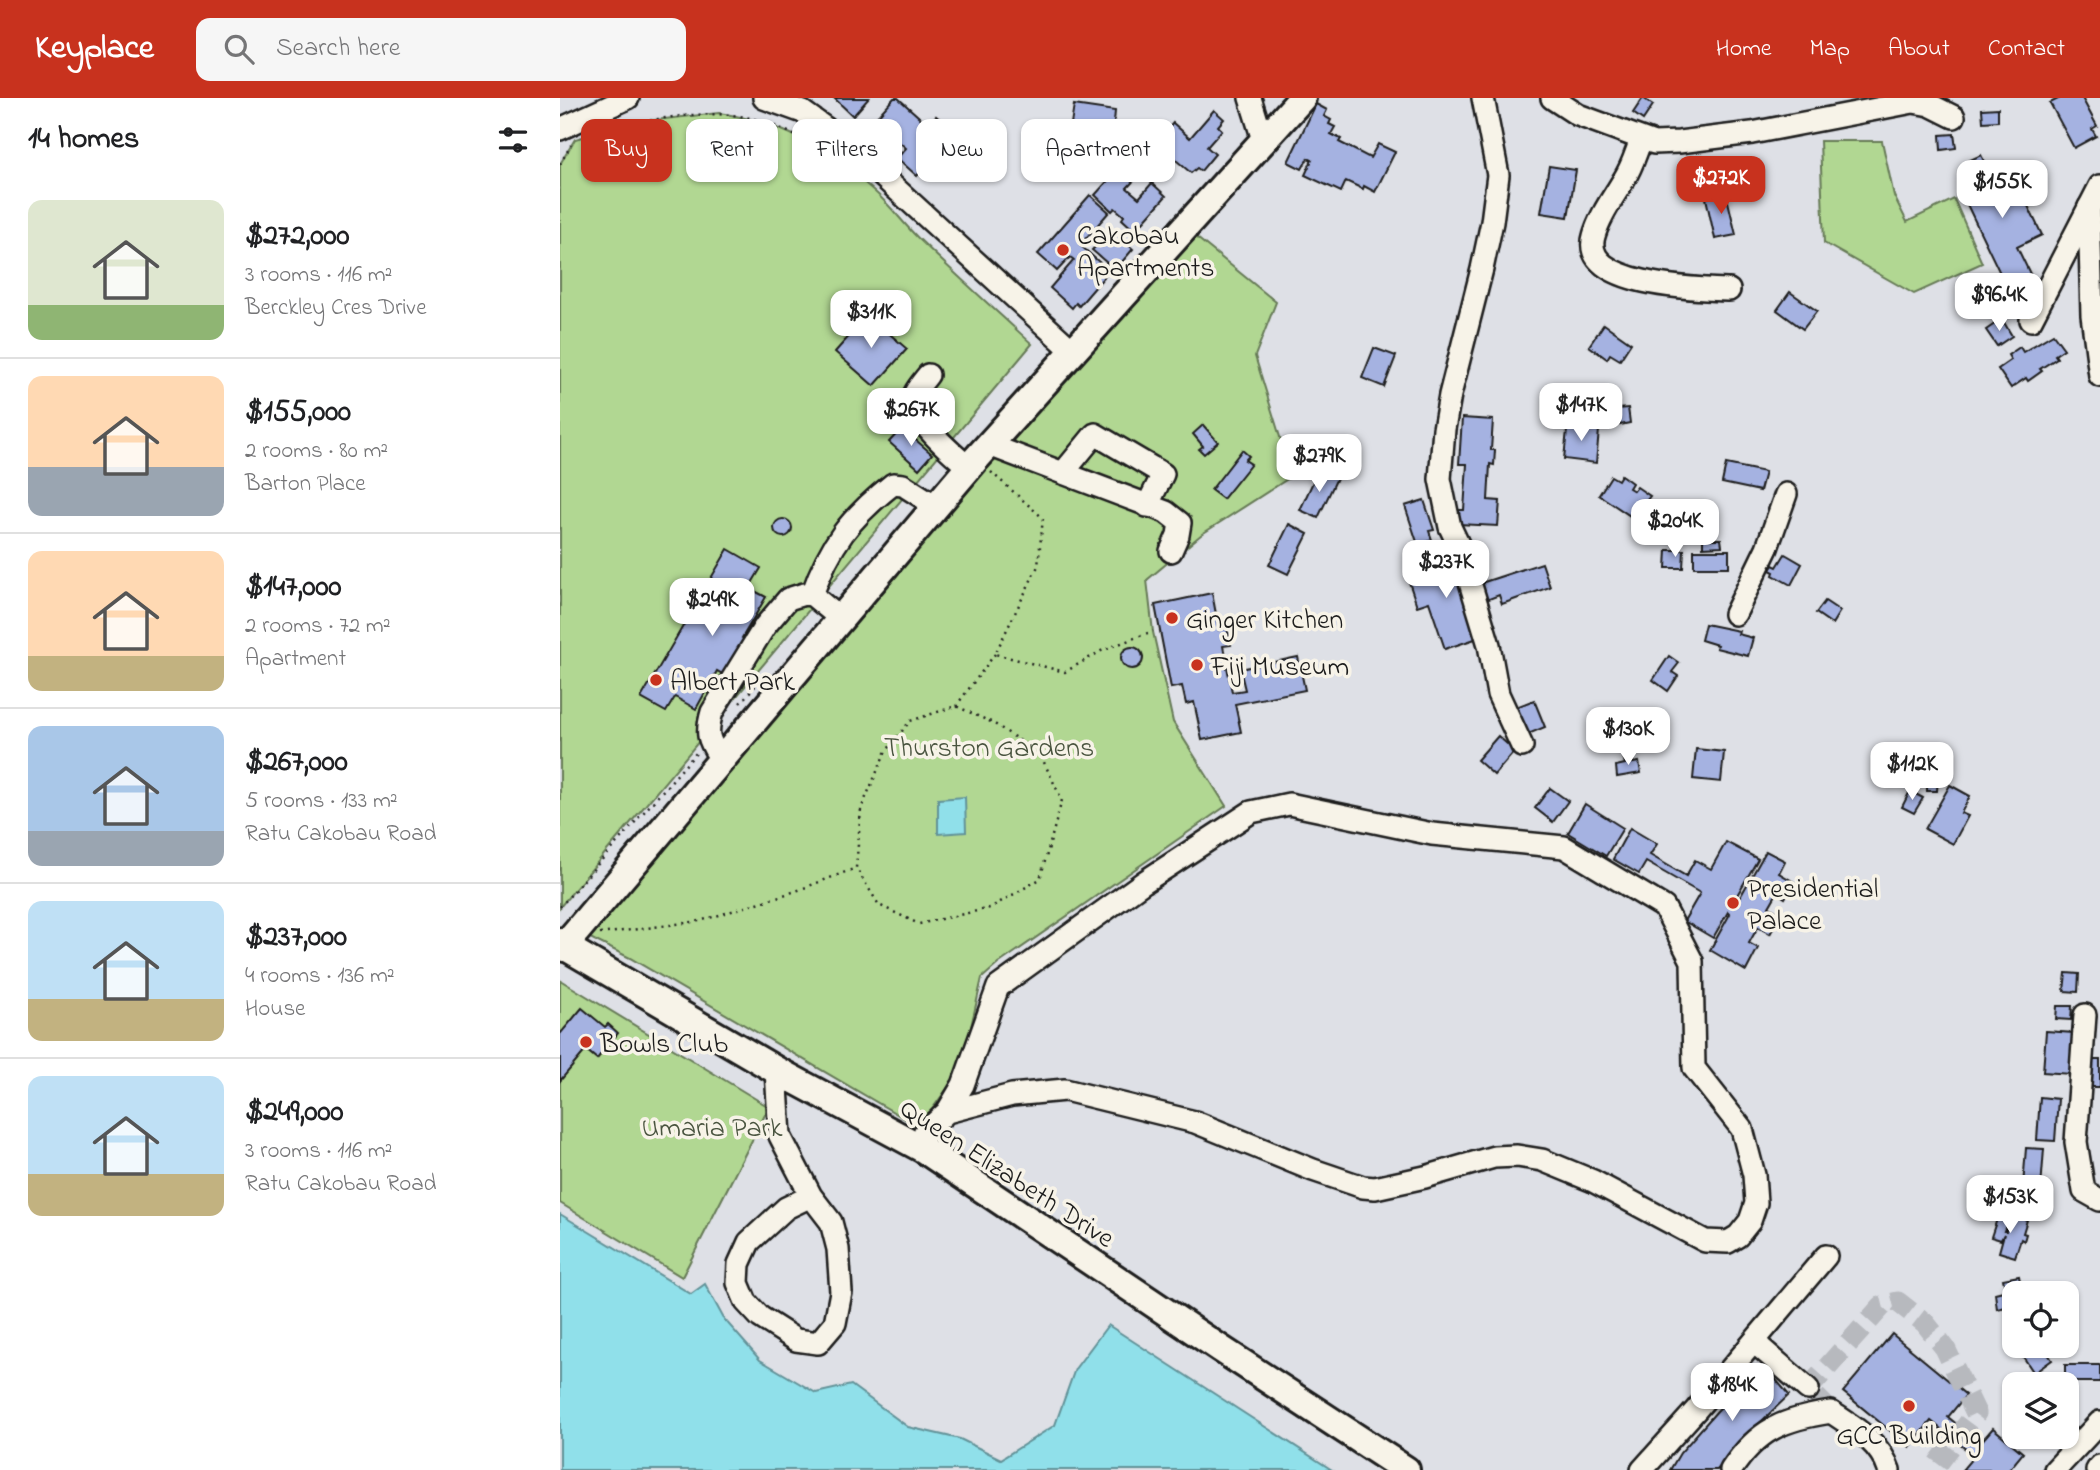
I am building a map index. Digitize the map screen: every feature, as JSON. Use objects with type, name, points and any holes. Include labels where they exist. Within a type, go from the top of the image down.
[{"type":"main road","points":[[561,946],[715,749],[841,619],[978,458],[1302,98]]},
{"type":"main road","name":"Queen Elizabeth Drive","points":[[561,946],[776,1070],[923,1149],[1406,1470]]},
{"type":"street","points":[[567,134],[628,98]]},
{"type":"street","points":[[764,98],[803,112],[845,142],[1074,352]]},
{"type":"street","points":[[1250,98],[1264,140]]},
{"type":"street","points":[[1483,98],[1498,174],[1485,257],[1450,395],[1440,479],[1450,527],[1459,546],[1489,645],[1497,694],[1522,746]]},
{"type":"street","points":[[1552,98],[1578,115],[1654,143],[1752,133],[1913,102],[1929,101],[1954,117]]},
{"type":"street","points":[[1641,139],[1628,172],[1605,210],[1593,237],[1593,252],[1600,263],[1615,272],[1647,282],[1728,290]]},
{"type":"street","points":[[2031,320],[2100,186]]},
{"type":"street","points":[[2089,207],[2092,315],[2100,376]]},
{"type":"street","points":[[928,374],[915,394],[914,407],[920,419],[978,458],[1063,473],[1166,512],[1180,523],[1171,551]]},
{"type":"street","points":[[1063,473],[1095,434],[1163,474],[1147,506]]},
{"type":"street","points":[[812,595],[823,564],[854,518],[893,484],[903,485],[936,506]]},
{"type":"street","points":[[1735,614],[1767,548],[1786,494]]},
{"type":"street","points":[[715,749],[708,728],[712,712],[765,626],[788,599],[804,594],[812,595],[841,619]]},
{"type":"street","points":[[923,1149],[924,1133],[947,1112],[962,1085],[998,987],[1144,882],[1251,812],[1289,804],[1432,834],[1564,847],[1664,907],[1692,961],[1694,1068],[1742,1129],[1754,1175],[1756,1203],[1750,1221],[1738,1236],[1728,1242],[1705,1241],[1592,1181],[1542,1160],[1517,1156],[1494,1157],[1375,1188],[1313,1170],[1195,1122],[1065,1090],[1012,1095],[947,1112]]},
{"type":"street","points":[[2085,1015],[2076,1142],[2084,1191],[2100,1200]]},
{"type":"street","points":[[776,1070],[780,1136],[811,1196],[831,1222],[838,1249],[841,1293],[835,1324],[818,1343],[796,1340],[760,1317],[747,1302],[738,1283],[739,1264],[749,1242],[786,1208],[811,1196]]},
{"type":"street","points":[[962,1085],[978,1103]]},
{"type":"street","points":[[1642,1470],[1826,1256]]},
{"type":"street","points":[[1754,1342],[1808,1389]]},
{"type":"street","points":[[1731,1470],[1738,1458],[1766,1430],[1802,1416],[1831,1412],[1863,1433],[1884,1455],[1889,1470],[1899,1467],[1905,1470]]},
{"type":"street","points":[[2055,1470],[2097,1431]]},
{"type":"path","points":[[664,119],[719,113],[749,118],[792,133]]},
{"type":"path","points":[[560,164],[567,134]]},
{"type":"path","points":[[956,706],[993,723],[1040,754],[1062,800],[1040,879],[989,908],[919,925],[878,905],[856,868],[861,809],[885,753],[910,721],[956,706],[995,653],[1038,566],[1043,518],[978,458]]},
{"type":"path","points":[[995,653],[1065,672],[1102,650],[1153,631]]},
{"type":"path","points":[[735,708],[771,667]]},
{"type":"path","points":[[560,907],[715,749]]},
{"type":"path","points":[[599,934],[700,921],[796,891],[856,868]]},
{"type":"green space","name":"Albert Park","points":[[719,113],[749,119],[686,119],[686,182],[778,182],[778,129],[792,135],[792,182],[863,182],[880,196],[918,238],[1032,344],[560,907],[560,164],[575,139],[581,137],[581,182],[672,182],[672,119],[664,119]]},
{"type":"green space","points":[[1820,141],[1882,141],[1894,196],[1907,222],[1954,199],[1982,263],[1914,294],[1824,243]]},
{"type":"green space","name":"Thurston Gardens","points":[[1191,233],[1276,302],[1255,356],[1292,476],[1202,534],[1147,580],[1153,632],[1173,722],[1226,806],[998,964],[982,978],[966,1049],[954,1079],[919,1127],[630,958],[586,936]]},
{"type":"green space","name":"Umaria Park","points":[[560,980],[769,1107],[682,1277],[560,1203]]},
{"type":"water","points":[[965,797],[966,832],[938,834],[938,799]]},
{"type":"water","points":[[560,1214],[691,1294],[705,1284],[724,1319],[760,1360],[816,1393],[851,1385],[908,1427],[960,1439],[1001,1459],[1055,1425],[1075,1369],[1108,1325],[1332,1470],[560,1470]]},
{"type":"building","points":[[834,98],[869,98],[853,116]]},
{"type":"building","points":[[894,98],[898,98],[921,119],[916,119],[916,175],[902,162],[902,152],[906,148],[902,144],[902,119],[875,119]]},
{"type":"building","points":[[1643,98],[1653,105],[1643,120],[1633,113]]},
{"type":"building","points":[[2060,98],[2082,98],[2097,126],[2092,129],[2096,136],[2074,148],[2050,103]]},
{"type":"building","points":[[1316,104],[1327,110],[1324,116],[1331,120],[1329,124],[1335,127],[1331,134],[1341,139],[1339,142],[1370,158],[1378,144],[1395,152],[1375,192],[1346,181],[1341,192],[1305,175],[1312,160],[1308,158],[1302,169],[1288,162]]},
{"type":"building","points":[[1074,105],[1115,111],[1114,119],[1072,119]]},
{"type":"building","points":[[1998,108],[1998,121],[1983,122],[1982,109]]},
{"type":"building","points":[[1214,110],[1224,119],[1218,126],[1222,130],[1207,147],[1215,154],[1201,171],[1197,168],[1191,173],[1175,159],[1175,125],[1190,138]]},
{"type":"building","points":[[1954,134],[1956,148],[1941,150],[1940,135]]},
{"type":"building","points":[[1981,155],[1990,173],[2008,164],[2042,235],[2017,247],[2034,282],[2010,294],[1961,192],[1975,185],[1964,163]]},
{"type":"building","points":[[1549,166],[1576,170],[1568,217],[1541,213]]},
{"type":"building","points":[[1107,182],[1133,182],[1127,188],[1139,198],[1152,183],[1166,196],[1135,231],[1122,219],[1124,216],[1115,208],[1112,211],[1095,195]]},
{"type":"building","points":[[1726,193],[1736,235],[1715,239],[1706,198]]},
{"type":"building","name":"Cakobau Apartments","points":[[1090,195],[1109,212],[1080,245],[1109,271],[1079,306],[1076,303],[1072,308],[1050,288],[1074,260],[1070,257],[1057,271],[1038,254]]},
{"type":"building","points":[[1111,229],[1133,249],[1115,270],[1092,250],[1098,244],[1101,246],[1108,238],[1104,236]]},
{"type":"building","points":[[1790,292],[1817,311],[1803,329],[1777,310]]},
{"type":"building","points":[[868,315],[907,349],[874,386],[835,352]]},
{"type":"building","points":[[2002,319],[2012,336],[1997,346],[1986,330]]},
{"type":"building","points":[[1604,324],[1631,343],[1620,360],[1610,354],[1607,359],[1589,346]]},
{"type":"building","points":[[2053,334],[2064,349],[2055,355],[2057,358],[2028,381],[2026,378],[2011,388],[1998,369],[2011,360],[2008,355],[2020,347],[2023,352]]},
{"type":"building","points":[[1374,348],[1396,356],[1384,387],[1362,378]]},
{"type":"building","points":[[1628,408],[1630,423],[1620,425],[1618,409]]},
{"type":"building","points":[[1573,417],[1585,418],[1584,429],[1599,430],[1596,463],[1564,459],[1567,430],[1572,430]]},
{"type":"building","points":[[1462,418],[1493,420],[1491,450],[1495,450],[1494,465],[1490,464],[1488,500],[1500,501],[1498,526],[1458,524],[1458,510],[1464,510],[1467,464],[1459,464]]},
{"type":"building","points":[[1203,425],[1218,442],[1204,454],[1199,449],[1203,446],[1193,434]]},
{"type":"building","points":[[902,428],[932,454],[919,469],[889,442]]},
{"type":"building","points":[[1242,450],[1249,456],[1245,460],[1251,464],[1223,499],[1211,490]]},
{"type":"building","points":[[1726,464],[1765,472],[1760,491],[1722,483]]},
{"type":"building","points":[[1319,469],[1337,478],[1318,518],[1300,510]]},
{"type":"building","points":[[1621,475],[1632,483],[1629,488],[1634,491],[1637,487],[1650,496],[1647,500],[1666,513],[1654,532],[1599,495],[1611,476],[1618,480]]},
{"type":"building","points":[[1424,500],[1434,530],[1429,531],[1432,540],[1418,545],[1405,506]]},
{"type":"building","points":[[779,519],[787,519],[792,528],[790,535],[779,537],[774,532],[774,524]]},
{"type":"building","points":[[1289,524],[1308,534],[1288,574],[1269,565]]},
{"type":"building","points":[[1703,539],[1721,539],[1722,546],[1703,547]]},
{"type":"building","points":[[728,549],[761,568],[749,588],[766,597],[742,638],[763,650],[743,686],[717,671],[696,709],[675,697],[666,712],[641,698]]},
{"type":"building","points":[[1667,550],[1684,550],[1683,568],[1666,568]]},
{"type":"building","points":[[1694,550],[1729,550],[1729,567],[1694,567]]},
{"type":"building","points":[[1454,553],[1481,637],[1445,649],[1429,602],[1417,606],[1408,579],[1421,575],[1417,565]]},
{"type":"building","points":[[1785,554],[1802,564],[1791,585],[1773,575],[1774,572],[1770,570],[1773,565],[1777,567]]},
{"type":"building","points":[[1542,563],[1550,587],[1502,604],[1499,595],[1484,601],[1478,584]]},
{"type":"building","name":"Fiji Museum","points":[[1212,593],[1219,630],[1227,628],[1231,645],[1223,646],[1232,692],[1245,690],[1240,669],[1298,657],[1305,690],[1235,704],[1241,732],[1202,740],[1194,702],[1186,704],[1182,686],[1171,688],[1155,605]]},
{"type":"building","points":[[1825,601],[1840,611],[1832,624],[1816,613]]},
{"type":"building","points":[[1705,624],[1739,631],[1738,634],[1753,638],[1748,656],[1716,648],[1717,645],[1701,640]]},
{"type":"building","points":[[1128,647],[1136,647],[1143,654],[1143,662],[1136,669],[1128,669],[1121,662],[1121,654]]},
{"type":"building","points":[[1669,656],[1679,663],[1672,672],[1678,676],[1668,691],[1653,680]]},
{"type":"building","points":[[1534,700],[1545,727],[1526,735],[1516,707]]},
{"type":"building","points":[[1498,736],[1515,751],[1494,775],[1477,760]]},
{"type":"building","points":[[1696,749],[1724,752],[1721,782],[1693,779]]},
{"type":"building","points":[[1632,754],[1633,763],[1639,762],[1641,773],[1617,777],[1616,766],[1625,764],[1623,756]]},
{"type":"building","points":[[1927,775],[1938,776],[1937,791],[1927,791]]},
{"type":"building","points":[[1950,785],[1970,796],[1961,813],[1968,816],[1953,844],[1925,829]]},
{"type":"building","points":[[1550,788],[1568,801],[1553,822],[1535,808]]},
{"type":"building","points":[[1910,791],[1923,798],[1914,813],[1902,807]]},
{"type":"building","points":[[1585,804],[1623,828],[1606,856],[1568,833]]},
{"type":"building","name":"Presidential Palace","points":[[1630,828],[1657,844],[1650,855],[1686,876],[1695,860],[1711,869],[1726,842],[1758,859],[1736,897],[1739,899],[1766,851],[1785,861],[1779,873],[1794,882],[1785,898],[1777,893],[1769,907],[1781,914],[1770,934],[1758,927],[1749,943],[1758,948],[1746,971],[1710,950],[1730,914],[1728,912],[1713,938],[1684,921],[1700,893],[1646,862],[1639,874],[1613,859]]},
{"type":"building","points":[[2066,973],[2079,974],[2078,992],[2064,991]]},
{"type":"building","points":[[2057,1006],[2072,1006],[2071,1020],[2056,1019]]},
{"type":"building","name":"Bowls Club","points":[[582,1008],[605,1027],[608,1024],[618,1033],[597,1059],[586,1050],[560,1081],[560,1034]]},
{"type":"building","points":[[2046,1031],[2074,1033],[2071,1074],[2043,1072]]},
{"type":"building","points":[[2090,1060],[2100,1060],[2100,1087],[2090,1087]]},
{"type":"building","points":[[2040,1097],[2058,1099],[2055,1141],[2037,1140]]},
{"type":"building","points":[[2026,1148],[2044,1149],[2041,1188],[2023,1186]]},
{"type":"building","points":[[2011,1215],[2027,1220],[2023,1233],[2026,1234],[2024,1241],[2021,1239],[2015,1257],[1999,1252],[2004,1234],[2001,1240],[1991,1237],[1997,1219],[2007,1222],[2006,1231]]},
{"type":"building","points":[[2019,1276],[2020,1281],[2003,1281]]},
{"type":"building","points":[[2002,1291],[2002,1308],[1997,1309],[1995,1293]]},
{"type":"building","name":"GCC Building","points":[[1892,1334],[1966,1395],[1948,1417],[1980,1443],[1993,1428],[2002,1436],[2002,1449],[2018,1449],[2023,1453],[2009,1470],[1962,1470],[1974,1456],[1931,1421],[1910,1447],[1843,1392]]},
{"type":"building","points":[[2024,1358],[2051,1358],[2052,1360],[2033,1372]]},
{"type":"building","points":[[1763,1365],[1789,1395],[1744,1438],[1717,1470],[1670,1470],[1680,1453],[1717,1411]]},
{"type":"building","points":[[2065,1365],[2100,1365],[2100,1382],[2079,1382],[2079,1372],[2065,1372]]},
{"type":"tunnel","points":[[1831,1412],[1808,1389],[1882,1306],[1898,1302],[1925,1323],[1945,1348],[1976,1413],[1933,1470]]},
{"type":"place","name":"Cakobau Apartments","points":[[1063,250]]},
{"type":"place","name":"Ginger Kitchen","points":[[1172,618]]},
{"type":"place","name":"Fiji Museum","points":[[1197,665]]},
{"type":"place","name":"Albert Park","points":[[656,680]]},
{"type":"place","name":"Presidential Palace","points":[[1733,903]]},
{"type":"place","name":"Bowls Club","points":[[586,1042]]},
{"type":"place","name":"GCC Building","points":[[1909,1406]]}]
